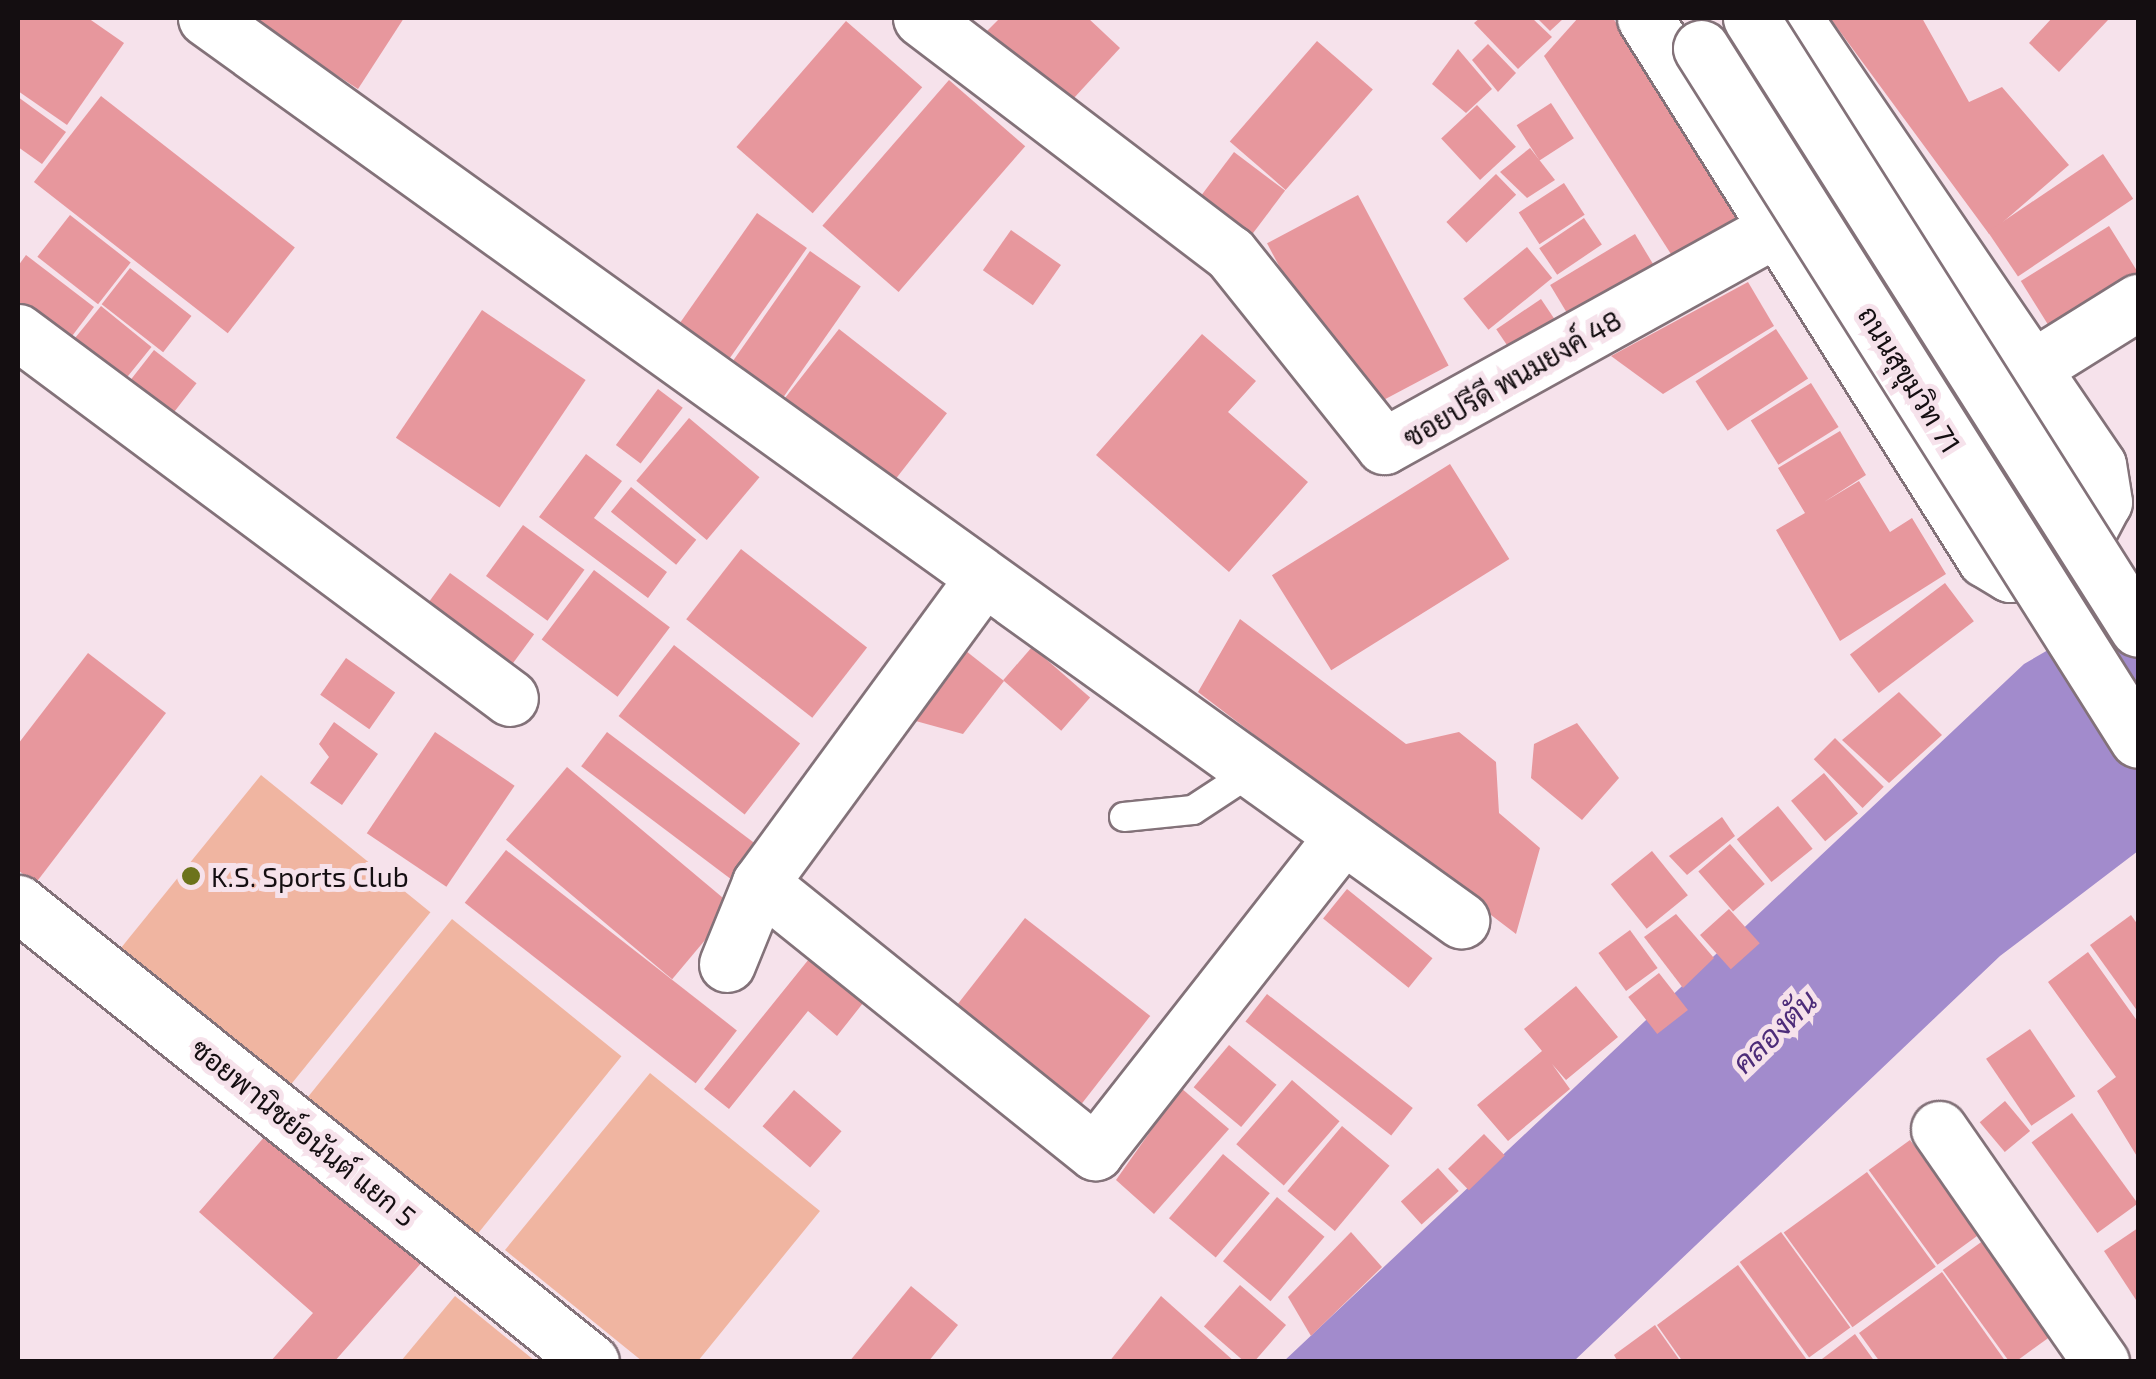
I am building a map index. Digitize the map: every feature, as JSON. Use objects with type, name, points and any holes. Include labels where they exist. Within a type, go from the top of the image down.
[{"type":"street","points":[[206,18],[982,580],[1254,770],[1341,838],[1462,920]]},
{"type":"street","name":"ซอยปรีดี พนมยงค์ 48","points":[[920,18],[1230,253],[1384,446],[1776,228]]},
{"type":"street","points":[[1645,18],[1985,559],[2010,574],[2085,537],[2104,502],[2098,464],[1794,18]]},
{"type":"street","points":[[1750,18],[2138,629]]},
{"type":"street","name":"ถนนสุขุมวิท 71","points":[[1692,33],[2138,740]]},
{"type":"street","points":[[2032,368],[2138,302]]},
{"type":"street","points":[[18,332],[510,698]]},
{"type":"street","points":[[727,964],[760,883],[982,580]]},
{"type":"street","points":[[760,883],[1095,1152],[1341,838]]},
{"type":"street","name":"ซอยพานิชย์อนันต์ แยก 5","points":[[18,904],[591,1362]]},
{"type":"street","points":[[1939,1129],[2086,1356]]},
{"type":"lane","points":[[1124,818],[1193,810],[1254,770]]},
{"type":"shaded area","points":[[261,775],[430,912],[286,1090],[117,953]]},
{"type":"shaded area","points":[[452,919],[621,1056],[477,1234],[308,1097]]},
{"type":"shaded area","points":[[650,1073],[820,1211],[698,1361],[642,1361],[505,1250]]},
{"type":"shaded area","points":[[455,1296],[535,1361],[401,1361]]},
{"type":"water","name":"คลองตัน","points":[[2138,598],[2138,851],[2000,956],[1574,1361],[1283,1362],[2024,664]]},
{"type":"building","points":[[18,18],[88,18],[124,43],[67,125],[18,91]]},
{"type":"building","points":[[248,18],[404,18],[358,89]]},
{"type":"building","points":[[1000,18],[1088,18],[1120,48],[1062,111],[982,36]]},
{"type":"building","points":[[1480,18],[1532,18],[1552,37],[1518,69],[1474,23]]},
{"type":"building","points":[[1537,18],[1564,18],[1550,31]]},
{"type":"building","points":[[1578,18],[1613,18],[1743,228],[1678,265],[1544,56]]},
{"type":"building","points":[[1830,18],[1922,18],[1969,102],[2002,87],[2069,165],[1989,234]]},
{"type":"building","points":[[2052,18],[2108,20],[2059,72],[2029,43]]},
{"type":"building","points":[[846,21],[922,87],[813,213],[736,147]]},
{"type":"building","points":[[1317,41],[1373,90],[1286,190],[1230,141]]},
{"type":"building","points":[[1488,44],[1516,73],[1498,92],[1472,60]]},
{"type":"building","points":[[1458,49],[1492,89],[1466,113],[1432,84]]},
{"type":"building","points":[[949,80],[1025,146],[899,292],[822,226]]},
{"type":"building","points":[[101,96],[295,247],[228,333],[34,182]]},
{"type":"building","points":[[18,97],[66,132],[42,164],[18,147]]},
{"type":"building","points":[[1551,103],[1574,138],[1539,161],[1517,125]]},
{"type":"building","points":[[1477,105],[1516,147],[1480,180],[1441,138]]},
{"type":"building","points":[[1530,148],[1555,180],[1527,198],[1500,172]]},
{"type":"building","points":[[1234,152],[1285,191],[1239,251],[1188,213]]},
{"type":"building","points":[[2103,154],[2133,199],[2018,276],[1988,232]]},
{"type":"building","points":[[1496,174],[1516,195],[1467,243],[1446,222]]},
{"type":"building","points":[[1564,183],[1585,215],[1539,244],[1519,212]]},
{"type":"building","points":[[1358,195],[1449,365],[1358,414],[1267,243]]},
{"type":"building","points":[[757,213],[807,248],[723,368],[673,333]]},
{"type":"building","points":[[70,215],[131,262],[98,304],[37,257]]},
{"type":"building","points":[[1584,218],[1602,245],[1557,275],[1539,248]]},
{"type":"building","points":[[2109,226],[2138,273],[2050,328],[2021,281]]},
{"type":"building","points":[[1011,230],[1061,265],[1033,305],[983,270]]},
{"type":"building","points":[[1635,234],[1662,279],[1577,330],[1550,285]]},
{"type":"building","points":[[1527,247],[1552,278],[1488,330],[1463,299]]},
{"type":"building","points":[[810,251],[861,287],[777,406],[726,371]]},
{"type":"building","points":[[26,255],[94,307],[57,356],[18,325],[18,266]]},
{"type":"building","points":[[130,268],[191,316],[163,352],[102,304]]},
{"type":"building","points":[[1748,282],[1774,326],[1663,394],[1611,356]]},
{"type":"building","points":[[1541,299],[1563,332],[1519,362],[1496,329]]},
{"type":"building","points":[[101,306],[152,347],[111,397],[60,357]]},
{"type":"building","points":[[482,310],[586,380],[500,508],[396,438]]},
{"type":"building","points":[[839,329],[947,413],[876,504],[768,420]]},
{"type":"building","points":[[1776,329],[1808,378],[1728,431],[1695,381]]},
{"type":"building","points":[[1202,334],[1256,381],[1228,412],[1308,482],[1229,572],[1096,455]]},
{"type":"building","points":[[154,350],[197,383],[160,431],[117,397]]},
{"type":"building","points":[[1811,383],[1839,427],[1778,465],[1751,421]]},
{"type":"building","points":[[658,389],[683,408],[641,464],[616,445]]},
{"type":"building","points":[[689,418],[759,477],[707,540],[636,481]]},
{"type":"building","points":[[1840,431],[1866,475],[1824,502],[1859,481],[1890,532],[1912,518],[1946,574],[1840,641],[1776,530],[1805,513],[1778,468]]},
{"type":"building","points":[[586,454],[622,481],[594,518],[667,572],[648,598],[539,517]]},
{"type":"building","points":[[1450,464],[1509,559],[1331,670],[1272,575]]},
{"type":"building","points":[[631,487],[696,540],[676,565],[611,512]]},
{"type":"building","points":[[523,525],[584,570],[547,621],[486,576]]},
{"type":"building","points":[[741,549],[867,648],[812,718],[686,619]]},
{"type":"building","points":[[594,570],[670,627],[618,697],[542,639]]},
{"type":"building","points":[[450,573],[534,634],[501,680],[416,619]]},
{"type":"building","points":[[1945,583],[1974,621],[1879,693],[1850,655]]},
{"type":"building","points":[[1240,619],[1406,744],[1459,732],[1496,762],[1499,813],[1540,848],[1516,934],[1198,692]]},
{"type":"building","points":[[674,645],[800,744],[745,814],[619,716]]},
{"type":"building","points":[[1032,647],[1090,698],[1061,731],[1003,680]]},
{"type":"building","points":[[966,651],[1004,681],[963,734],[912,720]]},
{"type":"building","points":[[88,653],[166,713],[35,884],[18,870],[18,744]]},
{"type":"building","points":[[346,658],[395,692],[369,729],[320,695]]},
{"type":"building","points":[[1899,692],[1942,735],[1889,783],[1842,740]]},
{"type":"building","points":[[334,722],[378,754],[342,805],[310,783],[329,757],[319,744]]},
{"type":"building","points":[[1577,723],[1619,778],[1582,820],[1531,778],[1534,744]]},
{"type":"building","points":[[435,732],[515,786],[446,887],[367,833]]},
{"type":"building","points":[[607,732],[766,852],[740,886],[581,766]]},
{"type":"building","points":[[1835,738],[1884,787],[1863,808],[1814,759]]},
{"type":"building","points":[[567,767],[733,906],[672,979],[506,840]]},
{"type":"building","points":[[1824,773],[1858,814],[1825,841],[1791,801]]},
{"type":"building","points":[[1778,806],[1813,849],[1771,882],[1737,839]]},
{"type":"building","points":[[1722,817],[1735,836],[1687,875],[1669,856]]},
{"type":"building","points":[[1730,844],[1765,884],[1733,912],[1698,872]]},
{"type":"building","points":[[506,850],[737,1030],[696,1083],[465,903]]},
{"type":"building","points":[[1652,851],[1688,895],[1647,929],[1611,884]]},
{"type":"building","points":[[1347,889],[1432,958],[1409,988],[1323,919]]},
{"type":"building","points":[[1729,909],[1760,943],[1731,969],[1700,935]]},
{"type":"building","points":[[1676,914],[1714,958],[1683,988],[1644,937]]},
{"type":"building","points":[[2131,915],[2138,925],[2138,1012],[2090,945]]},
{"type":"building","points":[[1025,918],[1150,1016],[1072,1116],[947,1018]]},
{"type":"building","points":[[1630,930],[1658,968],[1626,991],[1598,953]]},
{"type":"building","points":[[2088,952],[2138,1022],[2138,1158],[2097,1091],[2116,1077],[2048,982]]},
{"type":"building","points":[[813,954],[867,998],[837,1036],[808,1011],[729,1109],[704,1089]]},
{"type":"building","points":[[1659,973],[1688,1010],[1657,1034],[1628,997]]},
{"type":"building","points":[[1576,986],[1618,1037],[1566,1080],[1552,1064],[1570,1089],[1508,1141],[1477,1105],[1542,1051],[1524,1029]]},
{"type":"building","points":[[1267,994],[1413,1108],[1391,1135],[1245,1022]]},
{"type":"building","points":[[2030,1029],[2075,1096],[2031,1126],[1986,1059]]},
{"type":"building","points":[[1229,1045],[1276,1085],[1241,1127],[1194,1087]]},
{"type":"building","points":[[1292,1080],[1340,1121],[1284,1185],[1236,1144]]},
{"type":"building","points":[[1181,1088],[1229,1129],[1154,1214],[1116,1180]]},
{"type":"building","points":[[794,1090],[842,1131],[810,1168],[763,1126]]},
{"type":"building","points":[[2005,1101],[2030,1131],[2005,1152],[1980,1122]]},
{"type":"building","points":[[2072,1113],[2138,1204],[2097,1233],[2032,1142]]},
{"type":"building","points":[[1342,1126],[1389,1166],[1335,1231],[1287,1191]]},
{"type":"building","points":[[273,1127],[423,1261],[334,1362],[270,1362],[313,1313],[199,1212]]},
{"type":"building","points":[[1484,1134],[1505,1156],[1469,1190],[1448,1169]]},
{"type":"building","points":[[1910,1140],[1979,1235],[1938,1265],[1869,1170]]},
{"type":"building","points":[[1223,1154],[1270,1193],[1216,1258],[1169,1218]]},
{"type":"building","points":[[1438,1168],[1459,1191],[1422,1224],[1401,1201]]},
{"type":"building","points":[[1867,1172],[1936,1267],[1852,1327],[1784,1233]]},
{"type":"building","points":[[1277,1197],[1324,1237],[1271,1301],[1223,1261]]},
{"type":"building","points":[[2138,1228],[2138,1303],[2104,1251]]},
{"type":"building","points":[[1351,1232],[1382,1267],[1311,1336],[1288,1297]]},
{"type":"building","points":[[1781,1232],[1850,1327],[1809,1357],[1740,1262]]},
{"type":"building","points":[[1984,1240],[2053,1335],[2010,1362],[1943,1270]]},
{"type":"building","points":[[1738,1265],[1805,1362],[1683,1362],[1657,1325]]},
{"type":"building","points":[[1942,1272],[2006,1362],[1880,1362],[1859,1333]]},
{"type":"building","points":[[1240,1285],[1286,1325],[1254,1362],[1245,1362],[1204,1327]]},
{"type":"building","points":[[911,1286],[958,1325],[928,1362],[849,1362]]},
{"type":"building","points":[[1161,1296],[1235,1362],[1109,1362]]},
{"type":"building","points":[[1655,1325],[1681,1362],[1618,1362],[1614,1355]]},
{"type":"building","points":[[1855,1334],[1875,1362],[1818,1362]]},
{"type":"place","name":"K.S. Sports Club","points":[[191,876]]}]
